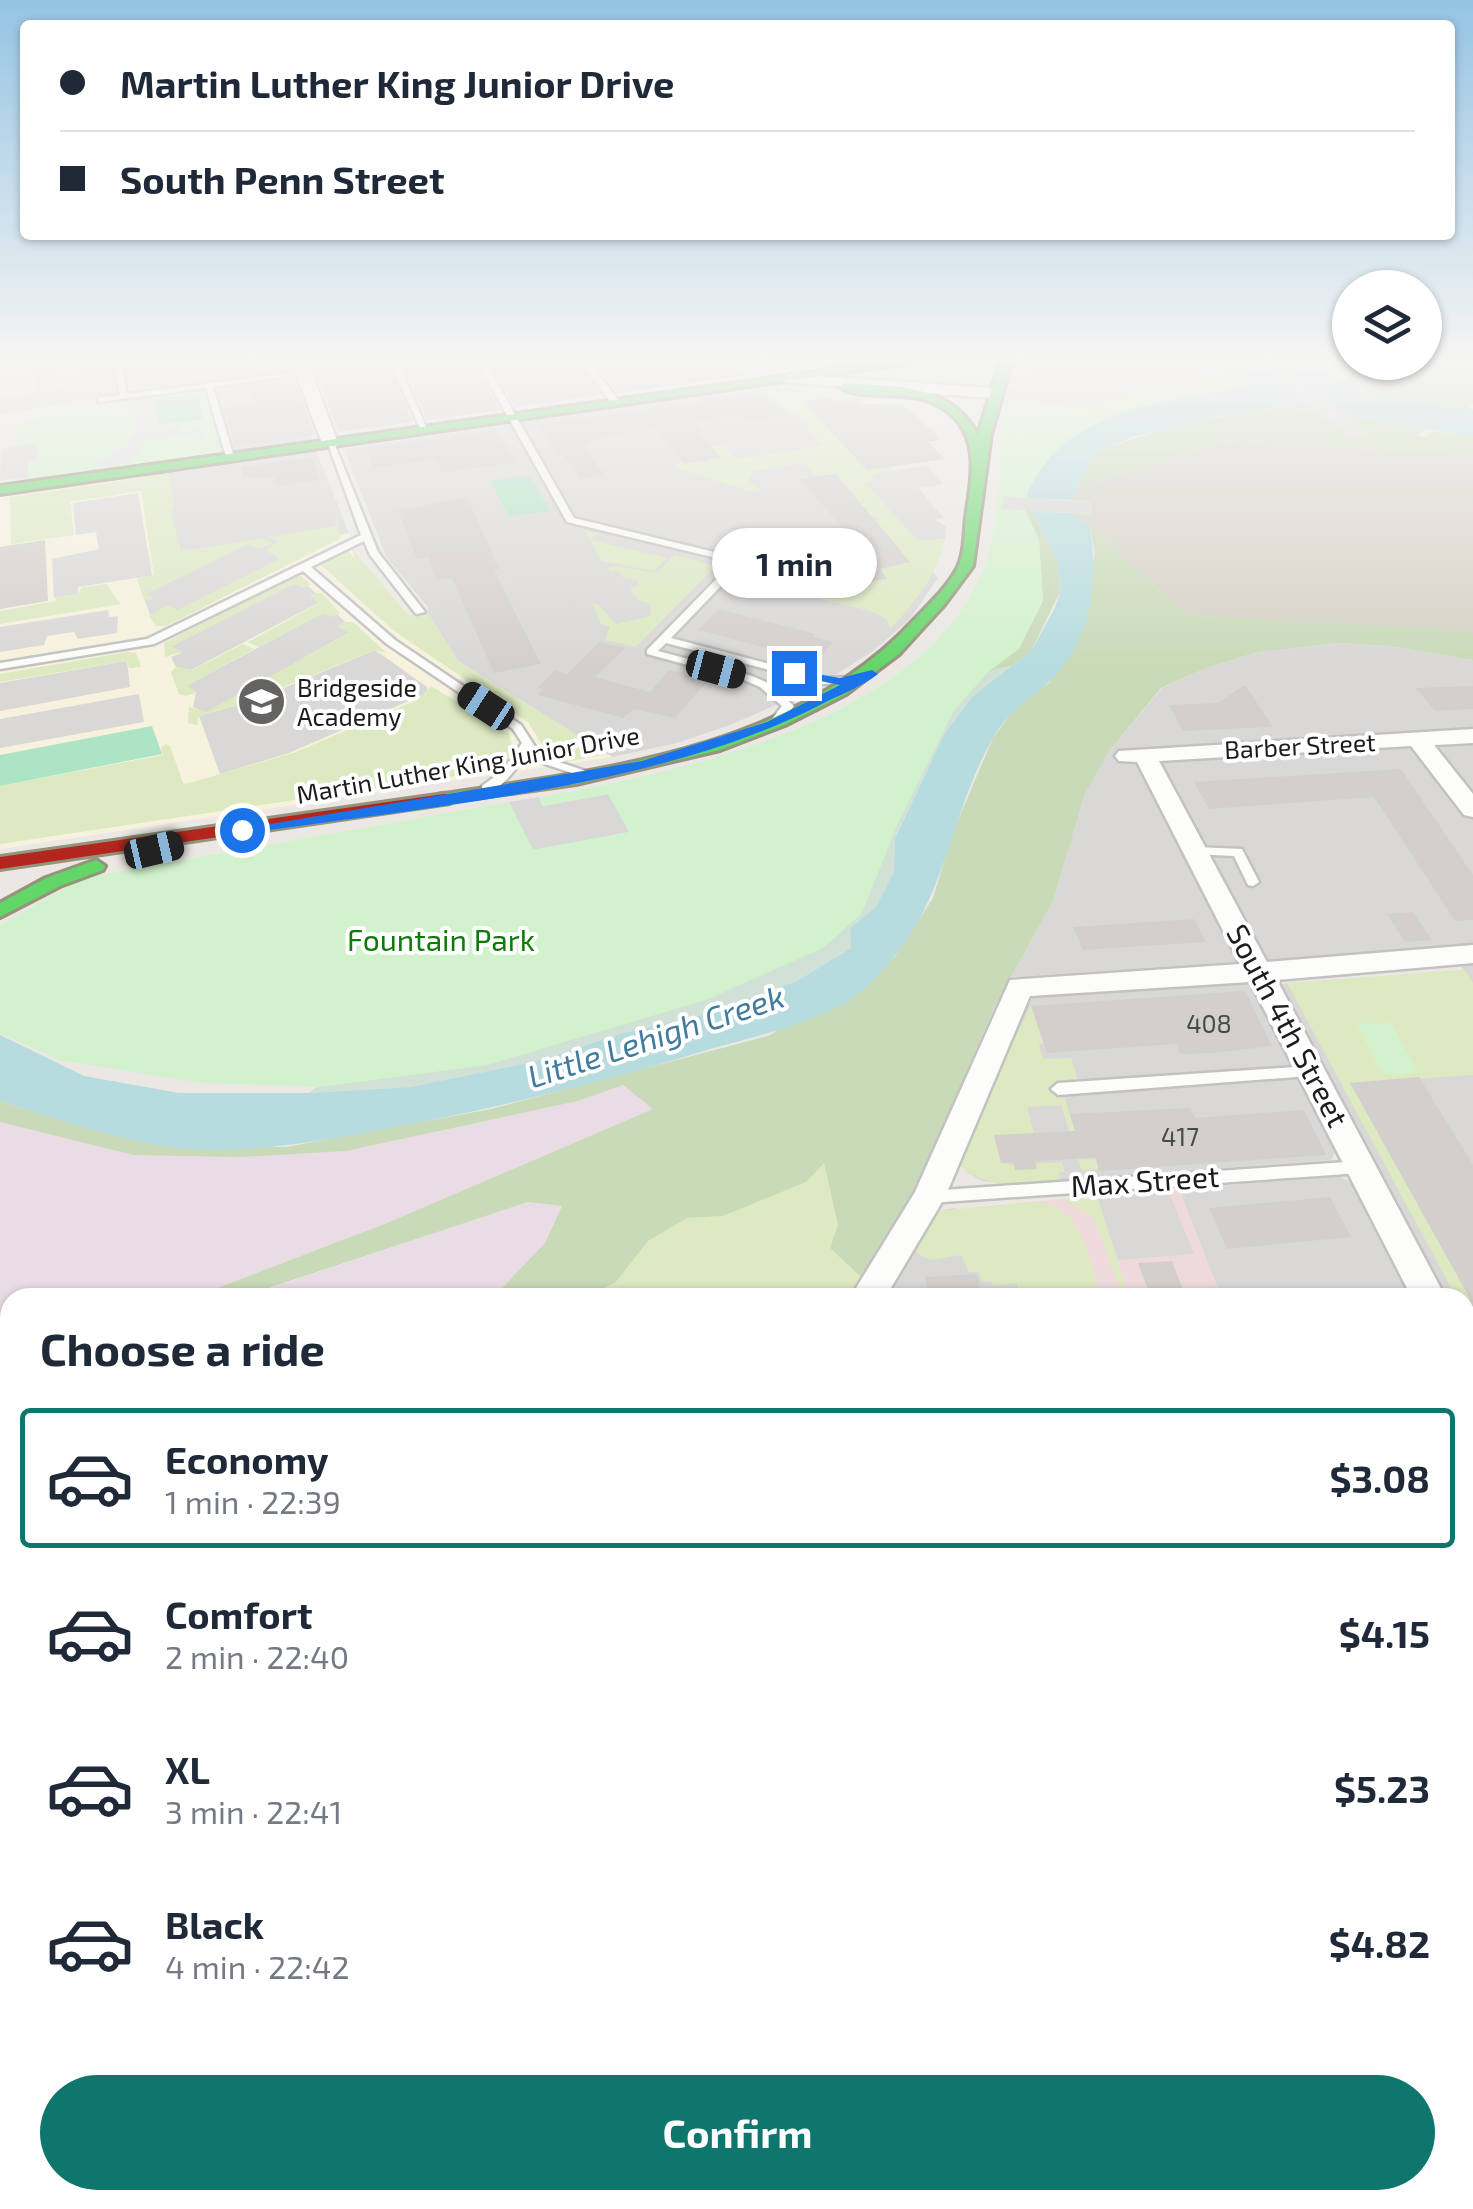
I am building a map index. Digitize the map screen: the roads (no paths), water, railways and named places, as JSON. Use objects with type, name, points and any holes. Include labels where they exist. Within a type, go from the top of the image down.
[{"type":"main road","points":[[0,490],[208,461]]},
{"type":"main road","points":[[976,461],[978,474]]},
{"type":"main road","name":"Martin Luther King Junior Drive","points":[[0,864],[601,774],[704,748],[772,725],[872,674],[914,637],[966,566],[980,461]]},
{"type":"main road","points":[[0,911],[54,882],[129,855],[274,825]]},
{"type":"street","name":"Barber Street","points":[[1135,755],[1473,736]]},
{"type":"street","points":[[1417,739],[1473,810]]},
{"type":"street","name":"South 4th Street","points":[[1135,755],[1195,851],[1423,1288]]},
{"type":"street","points":[[873,1288],[929,1197],[1020,987],[1472,954]]},
{"type":"lane","points":[[337,461],[373,552],[420,612]]},
{"type":"lane","points":[[537,461],[570,520],[740,560],[651,652],[764,685],[788,706],[772,725]]},
{"type":"lane","points":[[0,666],[150,642],[366,536]]},
{"type":"lane","points":[[305,566],[391,642],[517,727],[526,745],[543,761],[581,773],[601,774]]},
{"type":"lane","points":[[664,639],[824,680],[854,680],[872,674]]},
{"type":"lane","points":[[470,796],[500,780],[526,745]]},
{"type":"lane","points":[[1195,851],[1238,852],[1253,882]]},
{"type":"lane","points":[[1058,1089],[1310,1072]]},
{"type":"lane","name":"Max Street","points":[[929,1197],[1360,1167]]},
{"type":"water","points":[[1048,461],[1090,461],[1071,500],[1026,498]]},
{"type":"water","name":"Little Lehigh Creek","points":[[1032,511],[1071,513],[1090,525],[1092,587],[1084,627],[1065,664],[1013,712],[993,738],[968,793],[938,878],[912,932],[875,978],[838,1007],[785,1028],[541,1096],[386,1129],[277,1146],[222,1150],[168,1147],[104,1133],[0,1101],[0,1035],[84,1076],[179,1093],[309,1093],[410,1087],[534,1062],[623,1033],[707,1014],[797,981],[851,948],[850,928],[876,907],[894,871],[895,838],[945,733],[973,696],[1031,651],[1054,610],[1061,590],[1057,560]]},
{"type":"place","name":"Bridgeside Academy","points":[[262,702]]},
{"type":"park label","name":"Fountain Park","points":[[441,941]]}]
